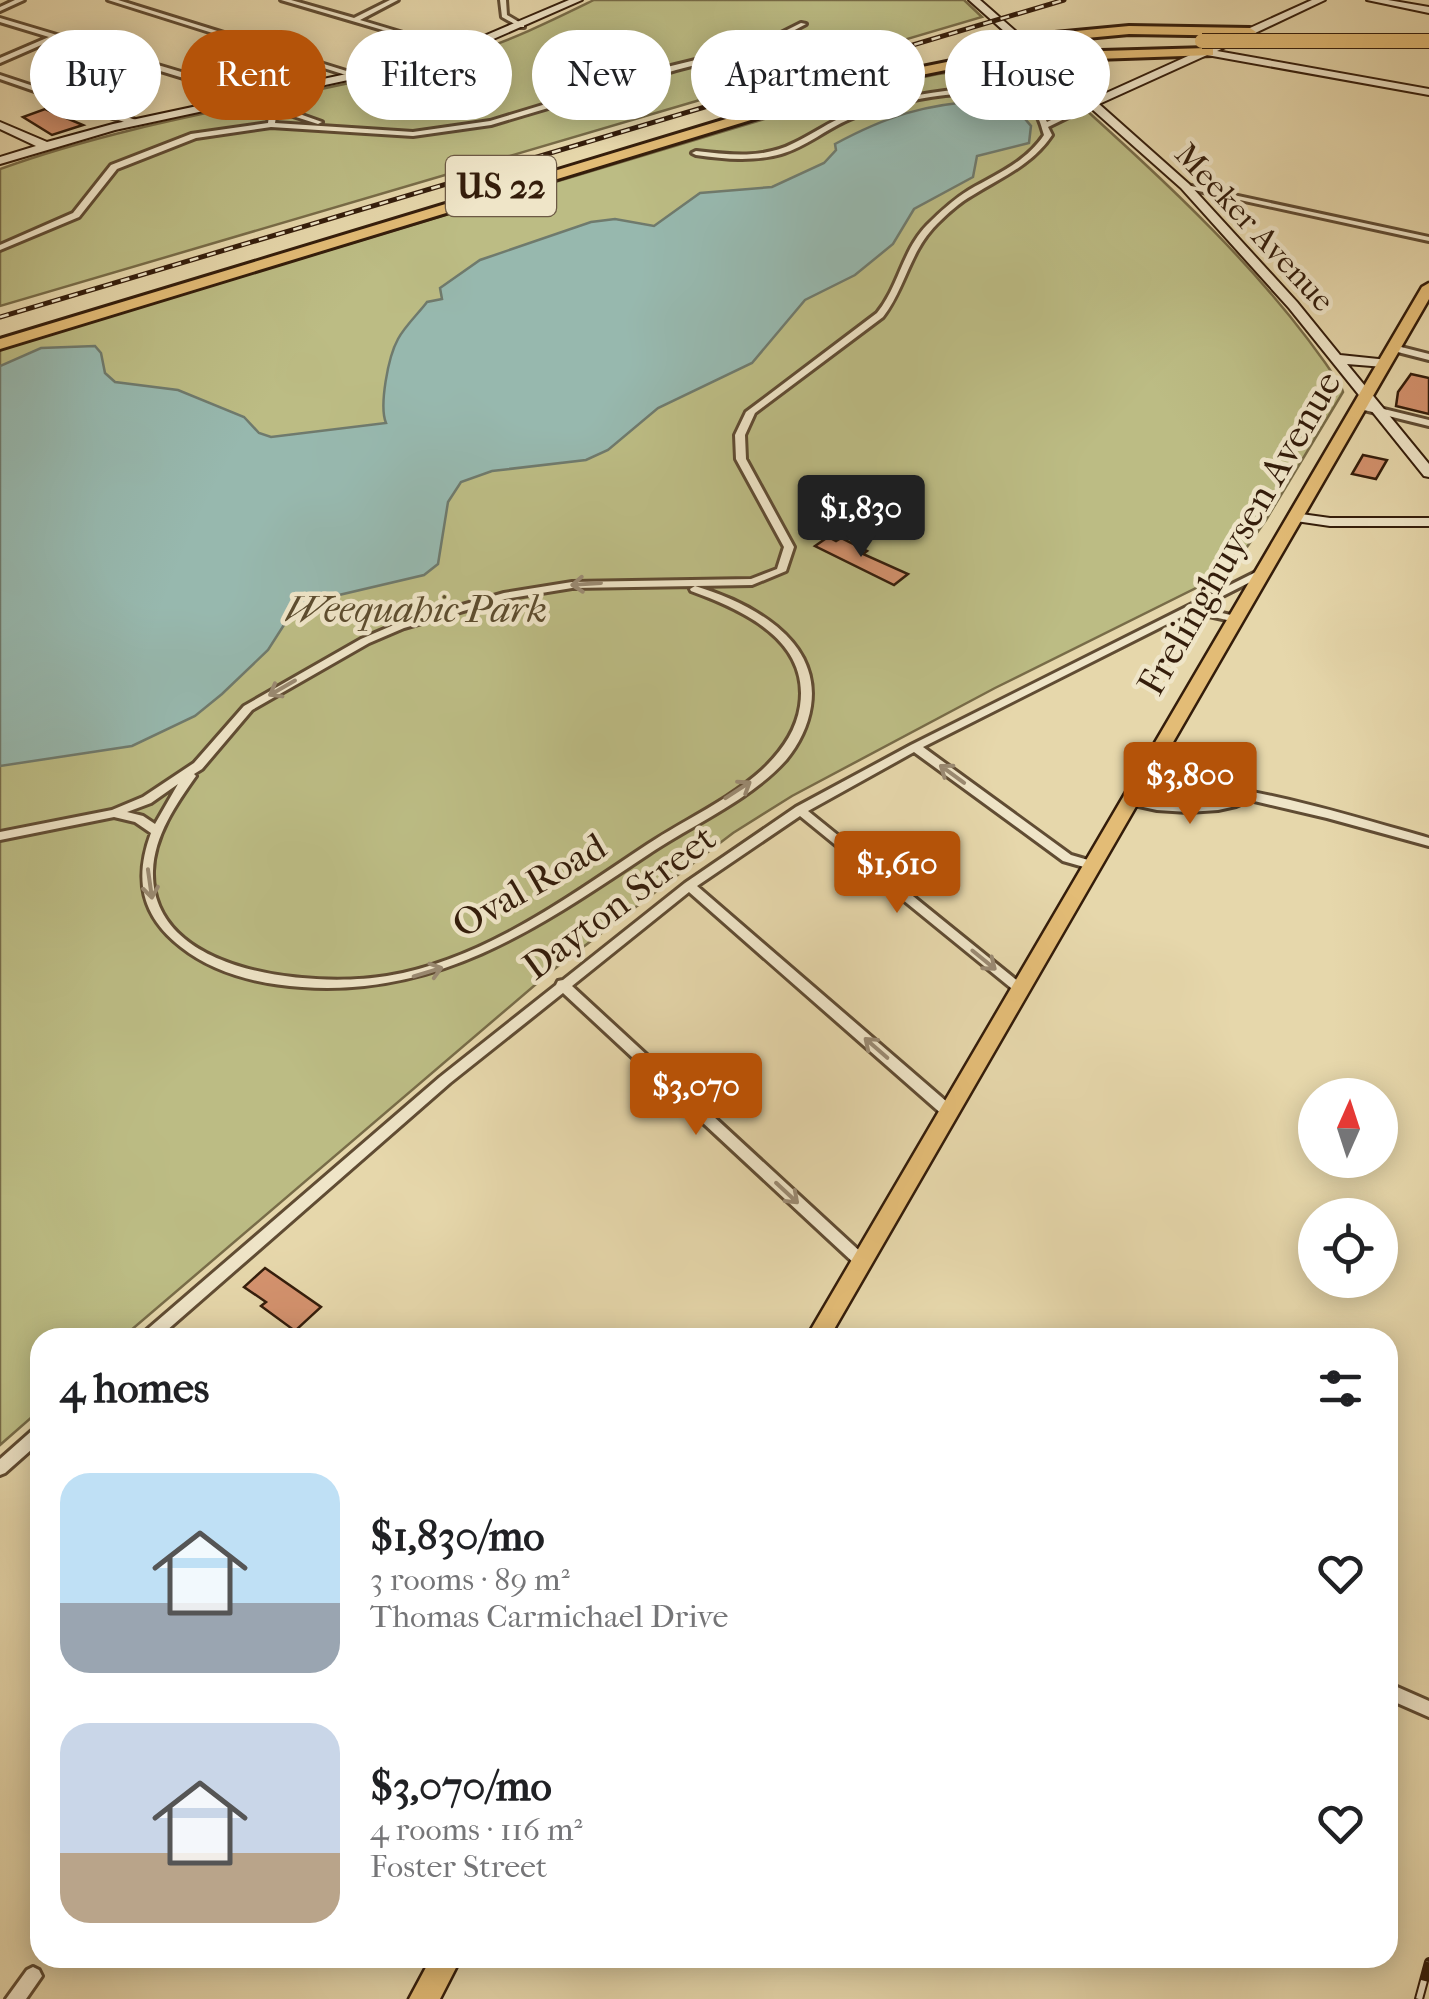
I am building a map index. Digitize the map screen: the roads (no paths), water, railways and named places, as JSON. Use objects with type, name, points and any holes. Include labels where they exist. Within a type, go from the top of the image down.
[{"type":"highway","points":[[1110,34],[1129,30],[1250,32]]},
{"type":"highway","name":"US 22","points":[[1110,43],[1217,36],[1429,38]]},
{"type":"highway","name":"US 22","points":[[1205,46],[1429,38]]},
{"type":"highway","points":[[1110,46],[1205,46]]},
{"type":"highway","name":"US 22","points":[[0,340],[919,62],[945,59]]},
{"type":"highway","name":"US 22","points":[[0,340],[794,103],[945,67]]},
{"type":"main road","points":[[511,30],[576,0]]},
{"type":"main road","name":"Meeker Avenue","points":[[974,0],[1008,30]]},
{"type":"main road","points":[[1110,94],[1205,46],[1250,32],[1320,0]]},
{"type":"main road","points":[[1372,0],[1429,10]]},
{"type":"main road","points":[[1205,46],[1429,92]]},
{"type":"main road","points":[[0,161],[44,145],[181,112]]},
{"type":"main road","name":"Meeker Avenue","points":[[1109,120],[1184,186],[1337,358],[1362,400],[1380,411],[1429,473]]},
{"type":"main road","points":[[0,125],[44,145]]},
{"type":"main road","name":"Frelinghuysen Avenue","points":[[823,1328],[1429,288]]},
{"type":"main road","points":[[1337,358],[1358,363],[1389,356]]},
{"type":"main road","points":[[1294,517],[1330,522],[1429,522]]},
{"type":"main road","points":[[424,1999],[441,1968]]},
{"type":"street","points":[[0,9],[21,0]]},
{"type":"street","points":[[111,0],[346,72]]},
{"type":"street","points":[[284,0],[389,30]]},
{"type":"street","points":[[355,20],[394,0]]},
{"type":"street","points":[[503,0],[504,16],[522,26]]},
{"type":"street","points":[[0,20],[32,30]]},
{"type":"street","points":[[0,248],[76,214],[114,167],[162,146],[208,133],[271,125],[413,134],[491,123],[674,68],[759,48],[803,24]]},
{"type":"street","points":[[0,60],[30,47]]},
{"type":"street","points":[[0,77],[133,122]]},
{"type":"street","points":[[0,836],[115,814],[148,800],[198,766],[248,708],[400,626],[534,590],[600,583],[730,584],[772,577],[780,571],[790,555],[778,524],[742,459],[740,435],[746,419],[766,399],[880,315],[892,302],[915,245],[967,194],[1034,154],[1048,135],[1046,123],[1026,101],[1013,96],[961,92],[868,110],[770,155],[740,158],[696,153]]},
{"type":"street","points":[[271,125],[272,120]]},
{"type":"street","points":[[314,120],[340,128]]},
{"type":"street","points":[[1046,123],[1053,120]]},
{"type":"street","points":[[1184,186],[1429,239]]},
{"type":"street","points":[[1389,356],[1429,357]]},
{"type":"street","points":[[1380,411],[1429,423]]},
{"type":"street","name":"Dayton Street","points":[[159,1328],[562,984],[689,886],[800,810],[1262,572]]},
{"type":"street","name":"Oval Road","points":[[198,766],[154,830],[147,884],[158,916],[169,930],[202,955],[259,978],[313,986],[384,982],[437,970],[510,938],[756,779],[784,754],[800,729],[807,690],[802,666],[788,643],[747,608],[684,586]]},
{"type":"street","points":[[1192,609],[1236,620]]},
{"type":"street","points":[[914,748],[1067,858],[1091,865]]},
{"type":"street","points":[[1134,792],[1224,791],[1244,798],[1288,802],[1429,842]]},
{"type":"street","points":[[1134,792],[1150,806],[1228,806],[1244,798]]},
{"type":"street","points":[[800,810],[1020,989]]},
{"type":"street","points":[[115,814],[139,819],[154,830]]},
{"type":"street","points":[[689,886],[949,1112]]},
{"type":"street","points":[[562,984],[860,1260]]},
{"type":"street","points":[[0,1468],[30,1441]]},
{"type":"street","points":[[1398,1695],[1429,1709]]},
{"type":"street","points":[[14,1999],[33,1976]]},
{"type":"water","points":[[943,105],[945,120],[1026,120],[1031,126],[1029,143],[977,156],[973,177],[914,209],[893,244],[855,275],[805,300],[752,363],[658,408],[608,450],[586,460],[492,471],[461,482],[448,502],[438,564],[424,575],[322,599],[289,617],[268,650],[195,716],[132,746],[0,766],[0,366],[41,348],[95,346],[101,353],[105,373],[115,382],[178,390],[244,417],[259,433],[271,437],[386,423],[386,381],[398,339],[427,302],[442,299],[440,288],[480,260],[591,222],[615,219],[654,226],[700,193],[772,187],[824,163],[836,150],[835,144],[872,126],[887,120],[925,120],[925,109]]},
{"type":"railway","points":[[0,317],[1064,0]]},
{"type":"railway","points":[[1419,1999],[1429,1962]]},
{"type":"park label","name":"Weequahic Park","points":[[416,609]]}]
